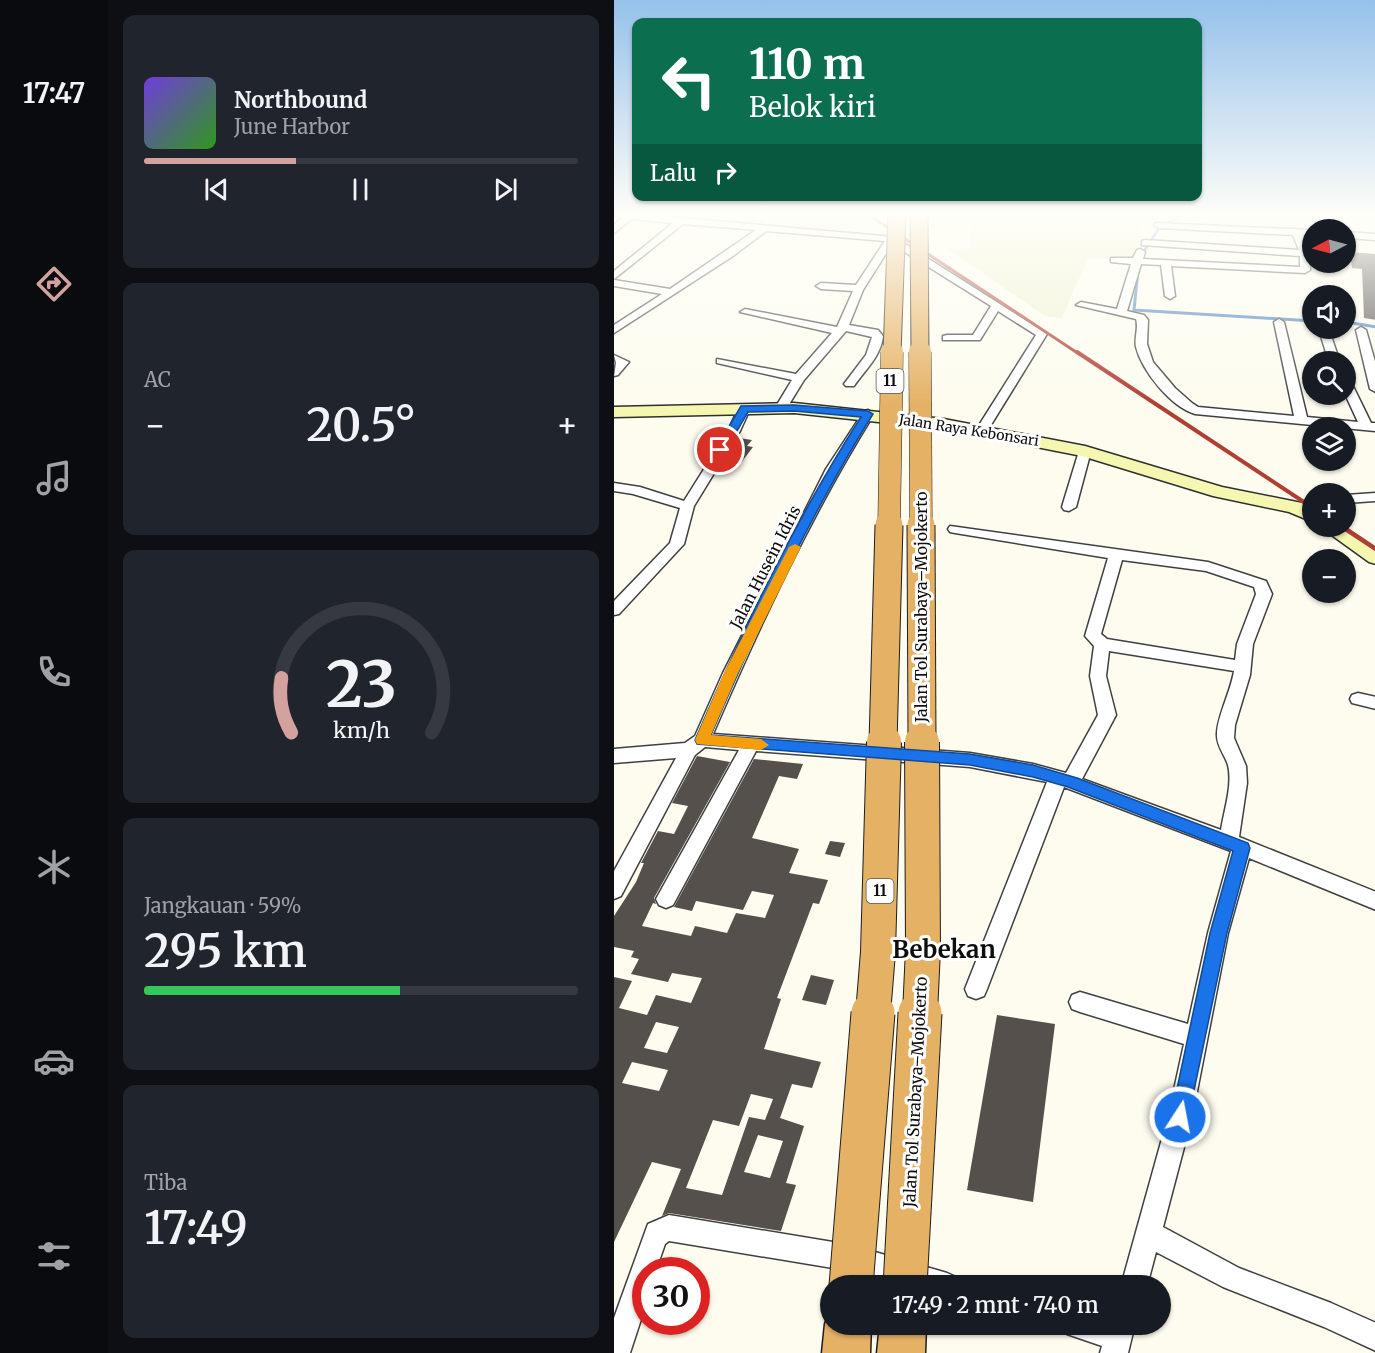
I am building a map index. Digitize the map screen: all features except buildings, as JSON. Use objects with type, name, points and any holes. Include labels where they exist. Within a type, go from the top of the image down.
[{"type":"highway","name":"Jalan Tol Surabaya–Mojokerto","points":[[852,1275],[878,952],[892,278]]},
{"type":"highway","name":"Jalan Tol Surabaya–Mojokerto","points":[[906,1275],[923,949],[919,278]]},
{"type":"highway","points":[[846,1353],[847,1335]]},
{"type":"highway","points":[[901,1353],[902,1335]]},
{"type":"main road","name":"Jalan Raya Kebonsari","points":[[614,412],[781,408],[868,414],[982,430],[1085,451],[1219,492],[1295,507],[1302,510]]},
{"type":"main road","points":[[1344,537],[1376,558]]},
{"type":"street","points":[[614,330],[692,278]]},
{"type":"street","points":[[781,408],[798,378],[842,329],[859,288],[869,278]]},
{"type":"street","points":[[942,278],[997,305],[1042,334],[982,430]]},
{"type":"street","points":[[1121,312],[1133,278]]},
{"type":"street","points":[[1168,278],[1170,296]]},
{"type":"street","points":[[614,283],[670,292]]},
{"type":"street","points":[[821,286],[859,288]]},
{"type":"street","points":[[947,338],[976,338],[997,305]]},
{"type":"street","points":[[1081,305],[1121,312],[1143,320],[1141,344],[1146,362],[1190,408],[1302,422],[1279,322]]},
{"type":"street","points":[[745,312],[842,329],[874,332],[878,336],[878,345],[850,384]]},
{"type":"street","points":[[1361,330],[1376,389]]},
{"type":"street","points":[[614,358],[623,362],[614,373]]},
{"type":"street","points":[[721,361],[798,378]]},
{"type":"street","points":[[1356,401],[1371,427]]},
{"type":"street","points":[[614,610],[677,544],[687,506],[734,431],[744,409]]},
{"type":"street","name":"Jalan Husein Idris","points":[[614,890],[695,745],[833,469],[868,414]]},
{"type":"street","points":[[1356,426],[1371,427]]},
{"type":"street","points":[[1069,507],[1085,451]]},
{"type":"street","points":[[614,487],[635,490],[687,506]]},
{"type":"street","points":[[1356,498],[1376,497]]},
{"type":"street","points":[[955,529],[1014,540],[1208,567],[1261,584],[1264,594],[1245,644],[1243,667],[1232,714],[1226,725],[1225,738],[1237,766],[1236,845],[1180,1117],[1137,1275]]},
{"type":"street","points":[[1116,554],[1093,636],[1102,644],[1243,667]]},
{"type":"street","points":[[976,989],[1065,780],[1107,715],[1098,676],[1102,644]]},
{"type":"street","points":[[1358,699],[1376,703]]},
{"type":"street","points":[[666,899],[751,744]]},
{"type":"street","points":[[614,756],[695,745],[751,744],[970,760],[1065,780],[1376,901]]},
{"type":"street","points":[[1080,1002],[1196,1037]]},
{"type":"street","points":[[616,1353],[654,1237],[657,1233],[669,1228],[851,1258],[909,1275]]},
{"type":"street","points":[[1150,1234],[1232,1278],[1331,1316],[1376,1338]]},
{"type":"green space","points":[[990,278],[1079,278],[1062,318],[1045,316]]},
{"type":"waterway","points":[[1137,278],[1134,310],[1302,320]]},
{"type":"waterway","points":[[1356,324],[1376,327]]},
{"type":"railway","points":[[964,278],[1079,354]]},
{"type":"railway","points":[[1077,352],[1302,501]]},
{"type":"railway","points":[[1356,536],[1376,549]]},
{"type":"slow traffic","points":[[761,745],[702,740],[731,673],[795,547]]},
{"type":"district","name":"Bebekan","points":[[944,950]]},
{"type":"route","points":[[720,450],[734,431],[744,409],[794,408],[868,414],[833,469],[731,673],[702,740],[970,760],[1033,771],[1071,782],[1242,848],[1218,933],[1180,1117]]}]
